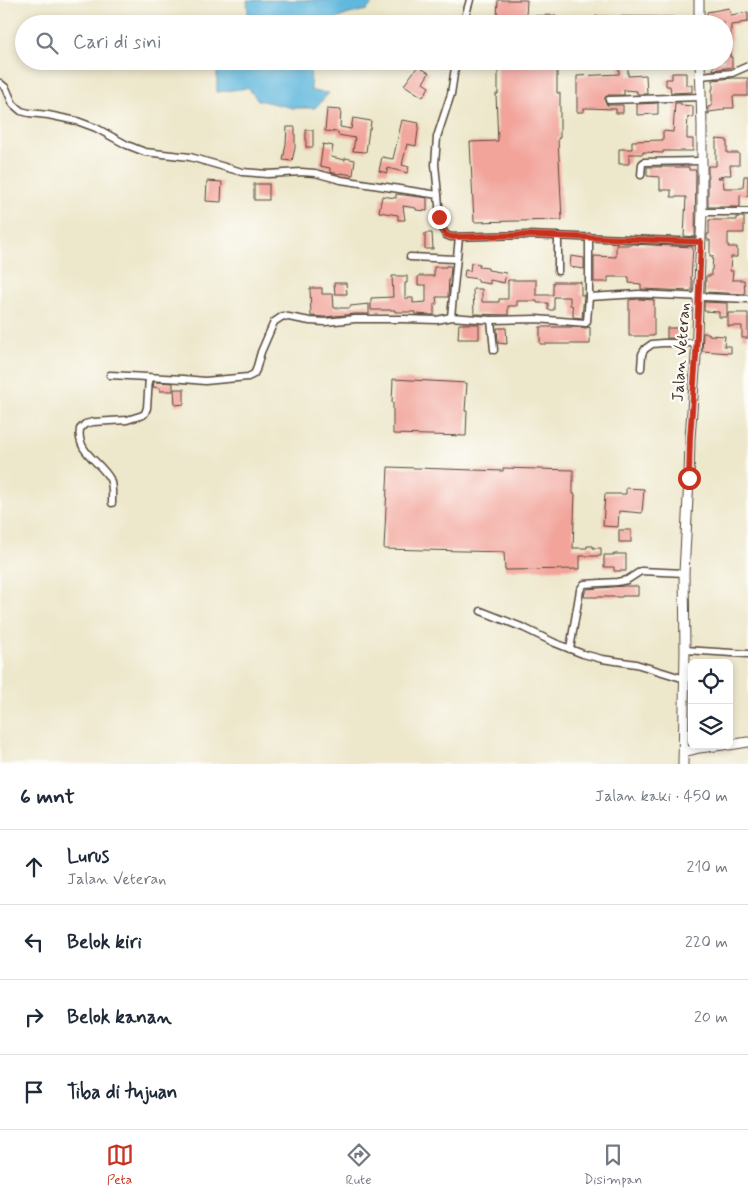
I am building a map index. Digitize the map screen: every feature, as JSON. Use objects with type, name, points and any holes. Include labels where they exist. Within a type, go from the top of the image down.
[{"type":"main road","points":[[699,0],[699,15]]},
{"type":"main road","name":"Jalan Veteran","points":[[683,764],[684,573],[702,212],[700,70]]},
{"type":"main road","points":[[733,744],[748,742]]},
{"type":"main road","points":[[684,752],[693,749]]},
{"type":"street","points":[[466,15],[470,0]]},
{"type":"street","points":[[700,76],[732,73],[748,66]]},
{"type":"street","points":[[455,70],[451,94],[437,137],[435,164],[441,227],[446,235],[458,237],[558,236],[701,242]]},
{"type":"street","points":[[0,83],[6,88],[13,104],[21,110],[77,121],[96,128],[127,145],[145,152],[190,157],[242,172],[268,174],[301,172],[438,195]]},
{"type":"street","points":[[609,100],[701,97]]},
{"type":"street","points":[[641,175],[644,162],[701,161]]},
{"type":"street","points":[[702,212],[748,212]]},
{"type":"street","points":[[558,236],[558,272]]},
{"type":"street","points":[[451,318],[458,237]]},
{"type":"street","points":[[110,375],[205,381],[248,377],[254,374],[256,370],[261,352],[274,322],[283,316],[325,322],[355,319],[437,320],[451,318],[528,319],[586,323],[588,321],[589,296],[589,237]]},
{"type":"street","points":[[410,257],[456,260]]},
{"type":"street","points":[[589,296],[639,294],[748,299]]},
{"type":"street","points":[[491,320],[494,350]]},
{"type":"street","points":[[641,368],[642,354],[652,344],[696,343]]},
{"type":"street","points":[[112,503],[110,479],[82,447],[80,429],[88,423],[126,420],[143,415],[147,408],[149,378]]},
{"type":"street","points":[[570,649],[580,590],[584,584],[627,580],[641,571],[684,573]]},
{"type":"street","points":[[481,611],[570,649],[602,659],[636,664],[684,679]]},
{"type":"street","points":[[685,650],[748,654]]},
{"type":"water","points":[[247,0],[375,0],[367,10],[346,15],[246,15],[248,12]]},
{"type":"water","points":[[216,70],[310,70],[311,91],[329,93],[315,108],[293,108],[258,100],[248,88],[217,92]]},
{"type":"building","points":[[498,0],[527,0],[526,15],[497,15]]},
{"type":"building","points":[[729,8],[731,15],[707,15],[707,12]]},
{"type":"building","points":[[748,12],[748,22],[733,25],[733,15],[731,15]]},
{"type":"building","points":[[415,70],[424,70],[429,73],[423,83],[429,87],[423,97],[404,85]]},
{"type":"building","points":[[498,70],[557,70],[557,93],[560,93],[560,138],[558,138],[562,220],[474,222],[470,142],[498,141],[496,94],[498,94]]},
{"type":"building","points":[[619,70],[628,70],[628,76],[646,75],[647,94],[637,94],[637,91],[624,90],[624,95],[609,95],[605,97],[607,105],[623,105],[623,113],[616,113],[616,109],[584,108],[584,112],[577,112],[577,76],[619,74]]},
{"type":"building","points":[[672,73],[686,73],[686,85],[692,85],[692,92],[671,93],[670,86],[666,86],[666,79],[672,79]]},
{"type":"building","points":[[748,78],[748,96],[733,96],[734,108],[724,108],[724,110],[709,112],[708,114],[708,107],[712,106],[713,80]]},
{"type":"building","points":[[658,103],[658,114],[637,115],[637,104]]},
{"type":"building","points":[[675,103],[693,106],[693,118],[688,117],[687,139],[693,139],[693,151],[629,154],[629,164],[619,164],[619,149],[632,149],[632,141],[663,140],[663,131],[673,132]]},
{"type":"building","points":[[327,109],[341,110],[340,127],[351,129],[353,118],[371,121],[366,152],[353,151],[355,138],[338,135],[338,132],[325,131]]},
{"type":"building","points":[[402,120],[419,123],[416,146],[407,144],[402,165],[409,167],[407,173],[388,168],[387,173],[379,171],[382,157],[393,159]]},
{"type":"building","points":[[287,127],[295,127],[295,148],[292,161],[283,160]]},
{"type":"building","points":[[306,130],[313,130],[313,147],[306,147]]},
{"type":"building","points":[[716,139],[727,140],[727,153],[739,153],[739,165],[730,165],[731,175],[723,175],[717,178],[723,178],[724,188],[743,188],[744,176],[748,176],[748,196],[740,195],[740,207],[708,207],[708,166],[716,166]]},
{"type":"building","points":[[323,144],[333,146],[331,157],[355,160],[353,175],[330,172],[330,168],[320,166]]},
{"type":"building","points":[[647,167],[689,167],[689,170],[696,170],[695,237],[684,236],[686,197],[671,197],[671,190],[660,190],[660,177],[647,176]]},
{"type":"building","points":[[207,181],[222,182],[221,202],[206,201]]},
{"type":"building","points":[[254,184],[269,184],[269,200],[254,200]]},
{"type":"building","points":[[396,194],[427,198],[427,211],[403,206],[405,220],[398,220],[398,215],[379,212],[382,196],[396,198]]},
{"type":"building","points":[[737,217],[744,217],[744,233],[728,233],[728,247],[737,247],[737,257],[731,257],[730,271],[733,271],[732,280],[744,280],[745,294],[705,292],[706,276],[711,276],[713,256],[710,256],[710,240],[707,240],[709,220],[737,220]]},
{"type":"building","points":[[425,233],[432,233],[433,249],[425,249]]},
{"type":"building","points":[[616,245],[693,247],[692,291],[641,289],[641,284],[629,283],[629,277],[608,277],[608,282],[594,282],[594,256],[616,257]]},
{"type":"building","points":[[571,256],[584,258],[584,269],[570,267]]},
{"type":"building","points":[[471,263],[480,264],[479,267],[488,268],[488,270],[506,273],[504,283],[490,280],[490,284],[478,282],[478,279],[464,277],[465,270],[470,271]]},
{"type":"building","points":[[451,266],[448,297],[436,297],[437,304],[434,304],[434,315],[415,314],[415,312],[395,312],[395,310],[371,310],[371,298],[393,297],[392,276],[407,276],[405,298],[413,298],[413,303],[426,302],[426,285],[418,285],[418,276],[434,276],[434,267]]},
{"type":"building","points":[[508,280],[536,280],[536,295],[553,295],[553,282],[581,282],[581,295],[584,295],[582,318],[573,317],[570,297],[554,297],[554,310],[548,310],[548,303],[517,301],[517,306],[508,306],[508,315],[474,314],[473,289],[482,289],[482,302],[499,302],[499,299],[508,299]]},
{"type":"building","points":[[334,283],[346,283],[347,294],[335,294]]},
{"type":"building","points":[[310,288],[322,288],[322,294],[333,294],[334,308],[350,308],[350,306],[369,304],[369,314],[311,316]]},
{"type":"building","points":[[629,300],[654,300],[654,336],[629,336]]},
{"type":"building","points":[[704,302],[727,303],[727,317],[719,317],[719,312],[704,311]]},
{"type":"building","points":[[728,313],[748,313],[748,338],[742,338],[742,326],[728,326]]},
{"type":"building","points":[[459,324],[479,324],[479,339],[458,339]]},
{"type":"building","points":[[540,327],[590,327],[590,344],[540,344]]},
{"type":"building","points":[[497,328],[506,328],[507,344],[498,343]]},
{"type":"building","points":[[667,328],[682,328],[682,338],[667,338]]},
{"type":"building","points":[[703,333],[725,336],[724,346],[731,346],[731,353],[702,351]]},
{"type":"building","points":[[393,379],[467,383],[466,436],[393,434]]},
{"type":"building","points":[[154,382],[173,383],[173,391],[160,391],[160,388],[153,387]]},
{"type":"building","points":[[174,389],[184,389],[184,404],[175,405]]},
{"type":"building","points":[[388,467],[503,471],[503,468],[573,470],[573,494],[575,494],[573,548],[593,546],[593,548],[601,548],[601,556],[580,556],[580,569],[505,570],[504,552],[384,549]]},
{"type":"building","points":[[626,488],[644,489],[642,513],[619,511],[618,527],[603,526],[605,494],[626,494]]},
{"type":"building","points":[[619,530],[631,530],[631,542],[619,542]]},
{"type":"building","points":[[626,554],[626,571],[614,571],[614,567],[604,567],[604,555]]},
{"type":"building","points":[[638,586],[638,596],[584,597],[587,589]]},
{"type":"route","points":[[439,217],[441,227],[446,235],[452,237],[528,235],[701,242],[689,478]]}]
